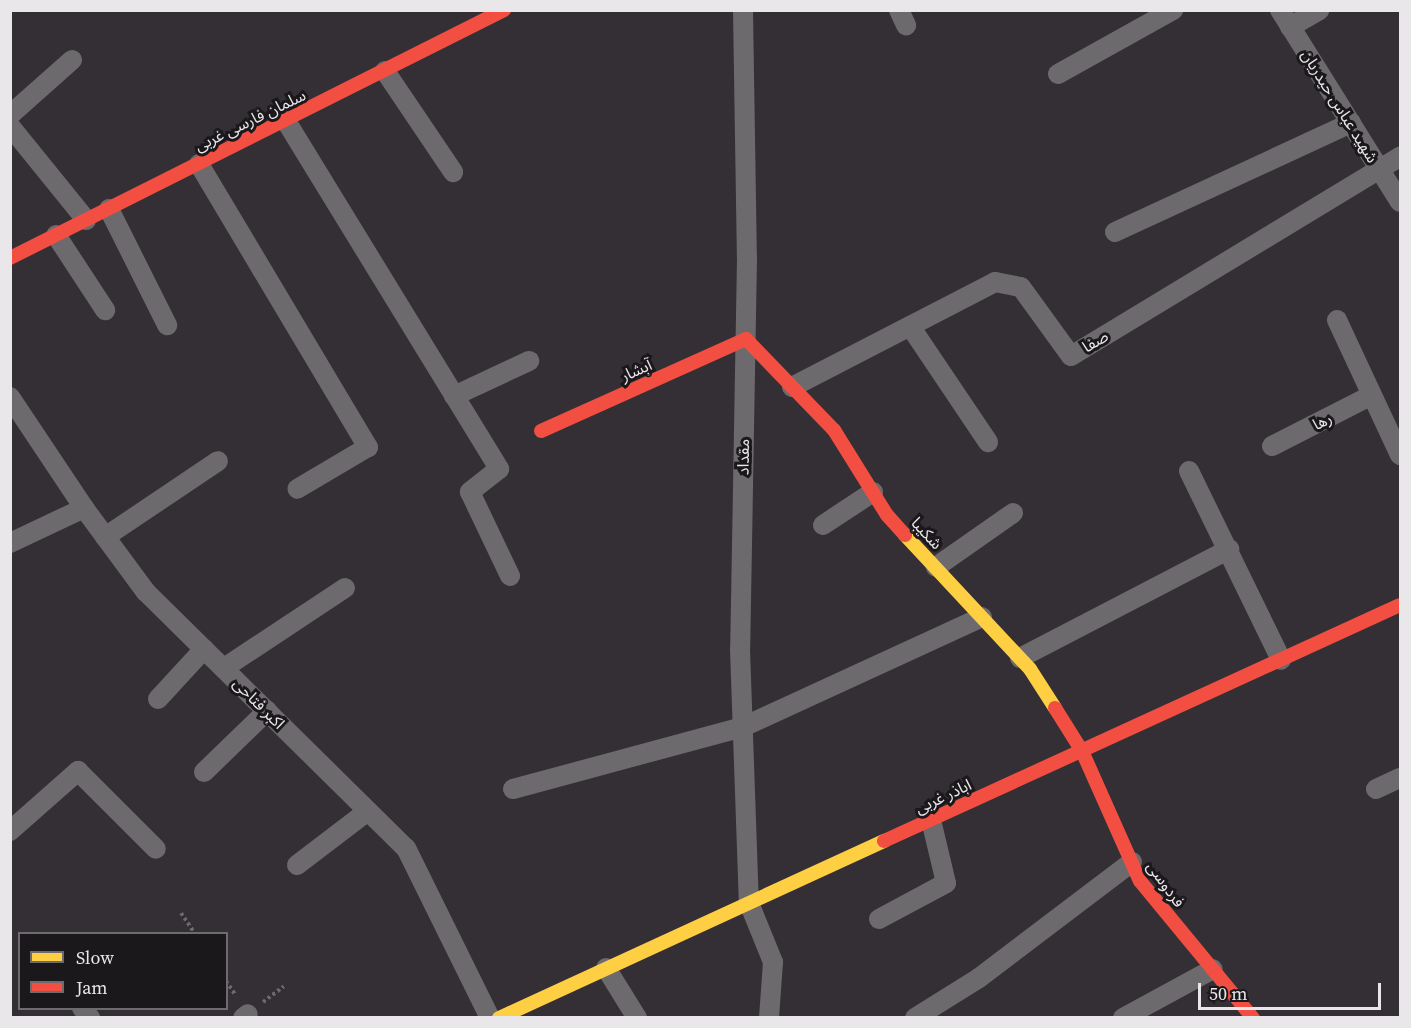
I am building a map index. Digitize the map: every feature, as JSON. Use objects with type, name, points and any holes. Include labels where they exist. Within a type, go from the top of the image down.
[{"type":"street","name":"سلمان فارسی غربی","points":[[10,258],[504,10]]},
{"type":"street","name":"مقداد","points":[[744,10],[746,339],[740,649],[749,903],[772,962],[769,1017]]},
{"type":"street","points":[[1058,74],[1173,10]]},
{"type":"street","points":[[1285,19],[1320,10]]},
{"type":"street","name":"شهید عباس حیدریان","points":[[1285,19],[1401,202]]},
{"type":"street","points":[[10,115],[72,60]]},
{"type":"street","points":[[385,71],[453,172]]},
{"type":"street","points":[[286,121],[499,470],[470,492],[510,576]]},
{"type":"street","points":[[1115,232],[1351,123]]},
{"type":"street","points":[[10,126],[86,220]]},
{"type":"street","points":[[1379,168],[1401,157]]},
{"type":"street","points":[[199,164],[368,447],[297,489]]},
{"type":"street","name":"صفا","points":[[792,387],[995,282],[1021,287],[1071,356],[1379,168]]},
{"type":"street","points":[[109,209],[166,325]]},
{"type":"street","points":[[56,235],[105,310]]},
{"type":"street","points":[[1337,320],[1401,455]]},
{"type":"street","points":[[910,326],[987,441]]},
{"type":"street","name":"شکیبا","points":[[746,339],[834,430],[887,514],[1030,669],[1082,751]]},
{"type":"street","name":"آبشار","points":[[541,431],[746,339]]},
{"type":"street","points":[[454,396],[529,360]]},
{"type":"street","name":"رها","points":[[1272,446],[1372,395]]},
{"type":"street","name":"اکبر فتاحی","points":[[10,397],[84,508],[146,592],[406,848],[490,1017]]},
{"type":"street","points":[[105,537],[219,460]]},
{"type":"street","points":[[1189,471],[1229,549],[1281,660]]},
{"type":"street","points":[[823,525],[873,492]]},
{"type":"street","points":[[10,543],[84,508]]},
{"type":"street","points":[[936,567],[1013,513]]},
{"type":"street","points":[[1020,658],[1229,549]]},
{"type":"street","points":[[224,668],[345,588]]},
{"type":"street","name":"اباذر غربی","points":[[499,1017],[1401,605]]},
{"type":"street","points":[[513,789],[743,727],[982,617]]},
{"type":"street","points":[[158,699],[204,649]]},
{"type":"street","points":[[204,772],[267,711]]},
{"type":"street","name":"فردوسی","points":[[1082,751],[1140,881],[1253,1017]]},
{"type":"street","points":[[10,831],[78,771],[156,849]]},
{"type":"street","points":[[1376,789],[1401,778]]},
{"type":"street","points":[[297,865],[368,811]]},
{"type":"street","points":[[879,919],[946,883],[931,820]]},
{"type":"street","points":[[915,1017],[979,978],[1132,862]]},
{"type":"street","points":[[606,968],[638,1017]]},
{"type":"street","points":[[1123,1017],[1213,969]]},
{"type":"path","points":[[181,913],[194,932]]},
{"type":"traffic: slow","points":[[905,535],[1030,669],[1055,708]]},
{"type":"traffic: slow","points":[[499,1018],[884,841]]},
{"type":"traffic: jam","points":[[10,258],[504,10]]},
{"type":"traffic: jam","points":[[541,431],[746,339],[834,430],[887,515],[905,535]]},
{"type":"traffic: jam","points":[[884,841],[1400,605]]},
{"type":"traffic: jam","points":[[1055,708],[1082,751],[1140,881],[1253,1018]]}]
